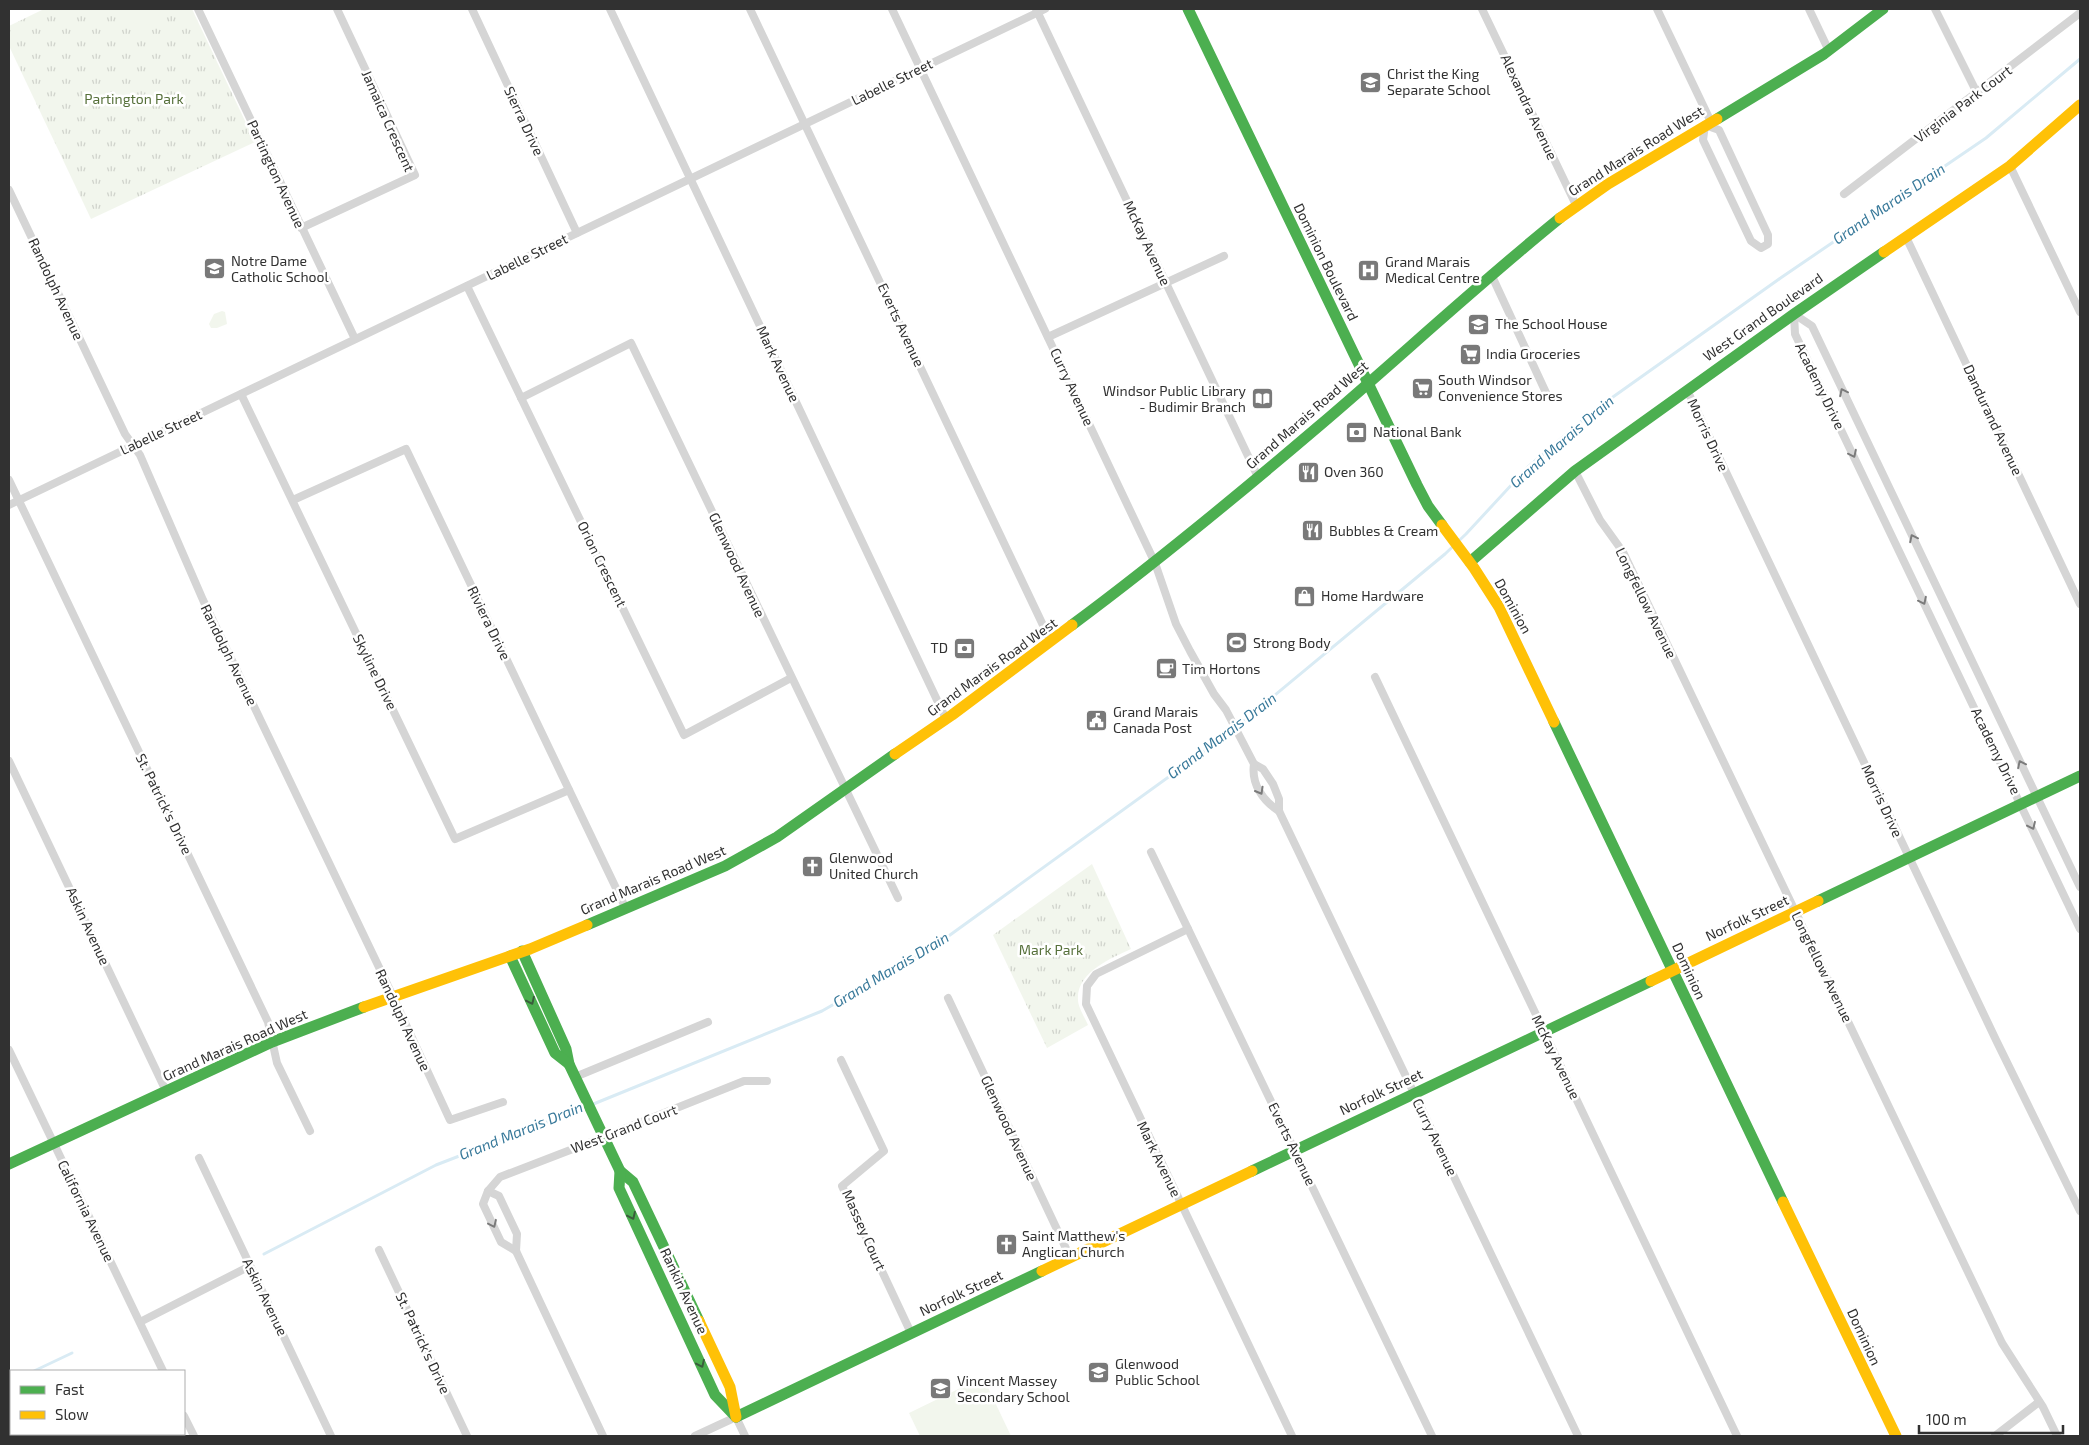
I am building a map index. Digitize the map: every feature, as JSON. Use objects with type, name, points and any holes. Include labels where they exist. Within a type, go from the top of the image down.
[{"type":"street","name":"Partington Avenue","points":[[198,9],[355,339]]},
{"type":"street","name":"Jamaica Crescent","points":[[301,228],[415,175],[337,9]]},
{"type":"street","name":"Sierra Drive","points":[[472,9],[577,233]]},
{"type":"street","name":"Mark Avenue","points":[[610,9],[946,719]]},
{"type":"street","name":"Everts Avenue","points":[[750,9],[1051,642]]},
{"type":"street","name":"Curry Avenue","points":[[892,9],[1156,563],[1176,624],[1209,686],[1226,710],[1254,764],[1263,770],[1273,784],[1279,799],[1280,811],[1578,1436]]},
{"type":"street","name":"Dominion Boulevard","points":[[1188,9],[1417,485],[1442,526]]},
{"type":"street","name":"Alexandra Avenue","points":[[1482,9],[1576,205]]},
{"type":"street","points":[[1657,9],[1708,123],[1719,130],[1768,235],[1768,244],[1761,248],[1751,240],[1703,140],[1708,123]]},
{"type":"street","points":[[1809,9],[1829,51]]},
{"type":"street","name":"Grand Marais Road West","points":[[9,1164],[272,1042],[393,996],[510,956],[725,866],[758,848],[845,791],[946,719],[1156,563],[1455,308],[1491,274],[1576,205],[1829,51],[1883,9]]},
{"type":"street","points":[[1935,9],[1977,93]]},
{"type":"street","name":"Labelle Street","points":[[9,505],[1039,10]]},
{"type":"street","name":"McKay Avenue","points":[[1039,10],[1258,477]]},
{"type":"street","name":"Virginia Park Court","points":[[1844,194],[2080,13]]},
{"type":"street","name":"West Grand Boulevard","points":[[1470,562],[1575,471],[1794,314],[2010,166],[2080,105]]},
{"type":"street","points":[[2010,166],[2080,312]]},
{"type":"street","name":"Randolph Avenue","points":[[9,190],[125,434],[140,454],[203,600],[393,996],[450,1120],[503,1102]]},
{"type":"street","name":"Dandurand Avenue","points":[[1906,237],[2080,604]]},
{"type":"street","points":[[1048,337],[1224,256]]},
{"type":"street","points":[[1491,274],[1548,397]]},
{"type":"street","name":"Orion Crescent","points":[[466,286],[684,735],[791,678]]},
{"type":"street","name":"Academy Drive","points":[[1794,314],[1812,326],[2080,887]]},
{"type":"street","name":"Academy Drive","points":[[1794,314],[1795,334],[2080,929]]},
{"type":"street","name":"Glenwood Avenue","points":[[521,398],[631,343],[898,898]]},
{"type":"street","name":"Morris Drive","points":[[1686,390],[2080,1212]]},
{"type":"street","name":"Skyline Drive","points":[[241,394],[456,839],[569,790]]},
{"type":"street","name":"Riviera Drive","points":[[293,500],[406,449],[626,908]]},
{"type":"street","name":"Longfellow Avenue","points":[[1575,471],[1600,520],[1623,552],[2002,1343],[2039,1402],[2057,1436]]},
{"type":"street","name":"St. Patrick's Drive","points":[[9,480],[268,1022],[277,1063],[310,1131]]},
{"type":"street","name":"Dominion","points":[[1442,526],[1470,562],[1499,607],[1896,1436]]},
{"type":"street","name":"McKay Avenue","points":[[1375,677],[1737,1436]]},
{"type":"street","name":"Askin Avenue","points":[[9,761],[166,1092]]},
{"type":"street","name":"Curry Avenue","points":[[1254,764],[1253,773],[1256,784],[1269,805],[1280,811]]},
{"type":"street","name":"Norfolk Street","points":[[695,1436],[2080,776]]},
{"type":"street","name":"Everts Avenue","points":[[1152,852],[1432,1436]]},
{"type":"street","name":"Mark Avenue","points":[[1188,929],[1096,974],[1087,986],[1086,1004],[1292,1436]]},
{"type":"street","name":"Rankin Avenue","points":[[522,951],[566,1048],[569,1064],[577,1082],[620,1171],[633,1182],[726,1378],[730,1387],[736,1416],[745,1436]]},
{"type":"street","name":"Rankin Avenue","points":[[510,956],[555,1052],[569,1064]]},
{"type":"street","name":"Glenwood Avenue","points":[[948,998],[1070,1257]]},
{"type":"street","points":[[577,1082],[708,1022]]},
{"type":"street","name":"California Avenue","points":[[9,1050],[163,1370]]},
{"type":"street","name":"Massey Court","points":[[841,1060],[884,1151],[842,1186],[911,1333]]},
{"type":"street","name":"West Grand Court","points":[[488,1191],[500,1176],[602,1133],[744,1081],[767,1081]]},
{"type":"street","name":"Askin Avenue","points":[[199,1158],[331,1436]]},
{"type":"street","name":"Rankin Avenue","points":[[620,1171],[619,1188],[715,1395],[736,1416]]},
{"type":"street","points":[[516,1250],[501,1242],[483,1204],[488,1191],[499,1196],[517,1234],[516,1250],[603,1436]]},
{"type":"street","name":"St. Patrick's Drive","points":[[379,1250],[467,1436]]},
{"type":"street","points":[[140,1322],[250,1266]]},
{"type":"street","points":[[1995,1436],[2039,1402]]},
{"type":"street","points":[[185,1418],[194,1436]]},
{"type":"green space","name":"Partington Park","points":[[44,9],[192,9],[255,142],[91,219],[9,46],[9,26]]},
{"type":"green space","points":[[126,9],[161,9],[158,17],[153,22],[148,25],[142,25],[136,24],[131,20],[127,15]]},
{"type":"green space","points":[[222,311],[225,312],[227,324],[211,328],[209,324],[214,314]]},
{"type":"green space","name":"Mark Park","points":[[1092,864],[1131,949],[1097,967],[1083,981],[1079,990],[1078,1003],[1088,1025],[1047,1048],[993,935]]},
{"type":"green space","points":[[983,1377],[1011,1436],[920,1436],[909,1413]]},
{"type":"green space","points":[[9,1409],[10,1435],[127,1436],[9,1436]]},
{"type":"waterway","name":"Grand Marais Drain","points":[[591,1105],[822,1011],[932,948],[1228,734],[1445,554],[1528,467],[1596,409],[1782,277],[1986,138],[2080,59]]},
{"type":"waterway","name":"Grand Marais Drain","points":[[264,1254],[436,1165],[586,1107]]},
{"type":"waterway","name":"Grand Marais Drain","points":[[36,1370],[72,1353]]},
{"type":"traffic: fast","points":[[1188,9],[1417,485],[1428,506],[1442,525]]},
{"type":"traffic: fast","points":[[1717,119],[1824,54],[1883,9]]},
{"type":"traffic: fast","points":[[1072,625],[1166,553],[1258,477],[1560,218]]},
{"type":"traffic: fast","points":[[1470,562],[1575,471],[1884,252]]},
{"type":"traffic: fast","points":[[1554,722],[1783,1202]]},
{"type":"traffic: fast","points":[[587,925],[725,866],[777,837],[895,754]]},
{"type":"traffic: fast","points":[[1818,901],[2080,776]]},
{"type":"traffic: fast","points":[[522,951],[566,1049],[569,1064],[620,1171],[633,1182],[699,1321]]},
{"type":"traffic: fast","points":[[510,956],[555,1053],[569,1064]]},
{"type":"traffic: fast","points":[[1252,1171],[1651,981]]},
{"type":"traffic: fast","points":[[9,1164],[272,1042],[364,1007]]},
{"type":"traffic: fast","points":[[620,1171],[619,1188],[715,1395],[736,1417]]},
{"type":"traffic: fast","points":[[736,1417],[1042,1271]]},
{"type":"traffic: slow","points":[[1884,252],[2010,166],[2080,105]]},
{"type":"traffic: slow","points":[[1560,218],[1608,184],[1717,119]]},
{"type":"traffic: slow","points":[[1442,525],[1474,568],[1499,607],[1554,722]]},
{"type":"traffic: slow","points":[[895,754],[952,715],[1072,625]]},
{"type":"traffic: slow","points":[[1651,981],[1818,901]]},
{"type":"traffic: slow","points":[[364,1007],[530,949],[587,925]]},
{"type":"traffic: slow","points":[[1042,1271],[1252,1171]]},
{"type":"traffic: slow","points":[[1783,1202],[1896,1436]]},
{"type":"traffic: slow","points":[[699,1321],[730,1387],[736,1417]]},
{"type":"place","name":"Christ the King Separate School","points":[[1371,82]]},
{"type":"place","name":"Notre Dame Catholic School","points":[[215,269]]},
{"type":"place","name":"Grand Marais Medical Centre","points":[[1369,270]]},
{"type":"place","name":"The School House","points":[[1479,324]]},
{"type":"place","name":"India Groceries","points":[[1470,354]]},
{"type":"place","name":"South Windsor Convenience Stores","points":[[1422,388]]},
{"type":"place","name":"Windsor Public Library - Budimir Branch","points":[[1262,399]]},
{"type":"place","name":"National Bank","points":[[1357,432]]},
{"type":"place","name":"Oven 360","points":[[1308,472]]},
{"type":"place","name":"Bubbles & Cream","points":[[1313,531]]},
{"type":"place","name":"Home Hardware","points":[[1305,596]]},
{"type":"place","name":"Strong Body","points":[[1237,643]]},
{"type":"place","name":"TD","points":[[964,648]]},
{"type":"place","name":"Tim Hortons","points":[[1166,669]]},
{"type":"place","name":"Grand Marais Canada Post","points":[[1097,720]]},
{"type":"place","name":"Glenwood United Church","points":[[813,866]]},
{"type":"place","name":"Saint Matthew's Anglican Church","points":[[1006,1244]]},
{"type":"place","name":"Glenwood Public School","points":[[1099,1372]]},
{"type":"place","name":"Vincent Massey Secondary School","points":[[941,1389]]}]
